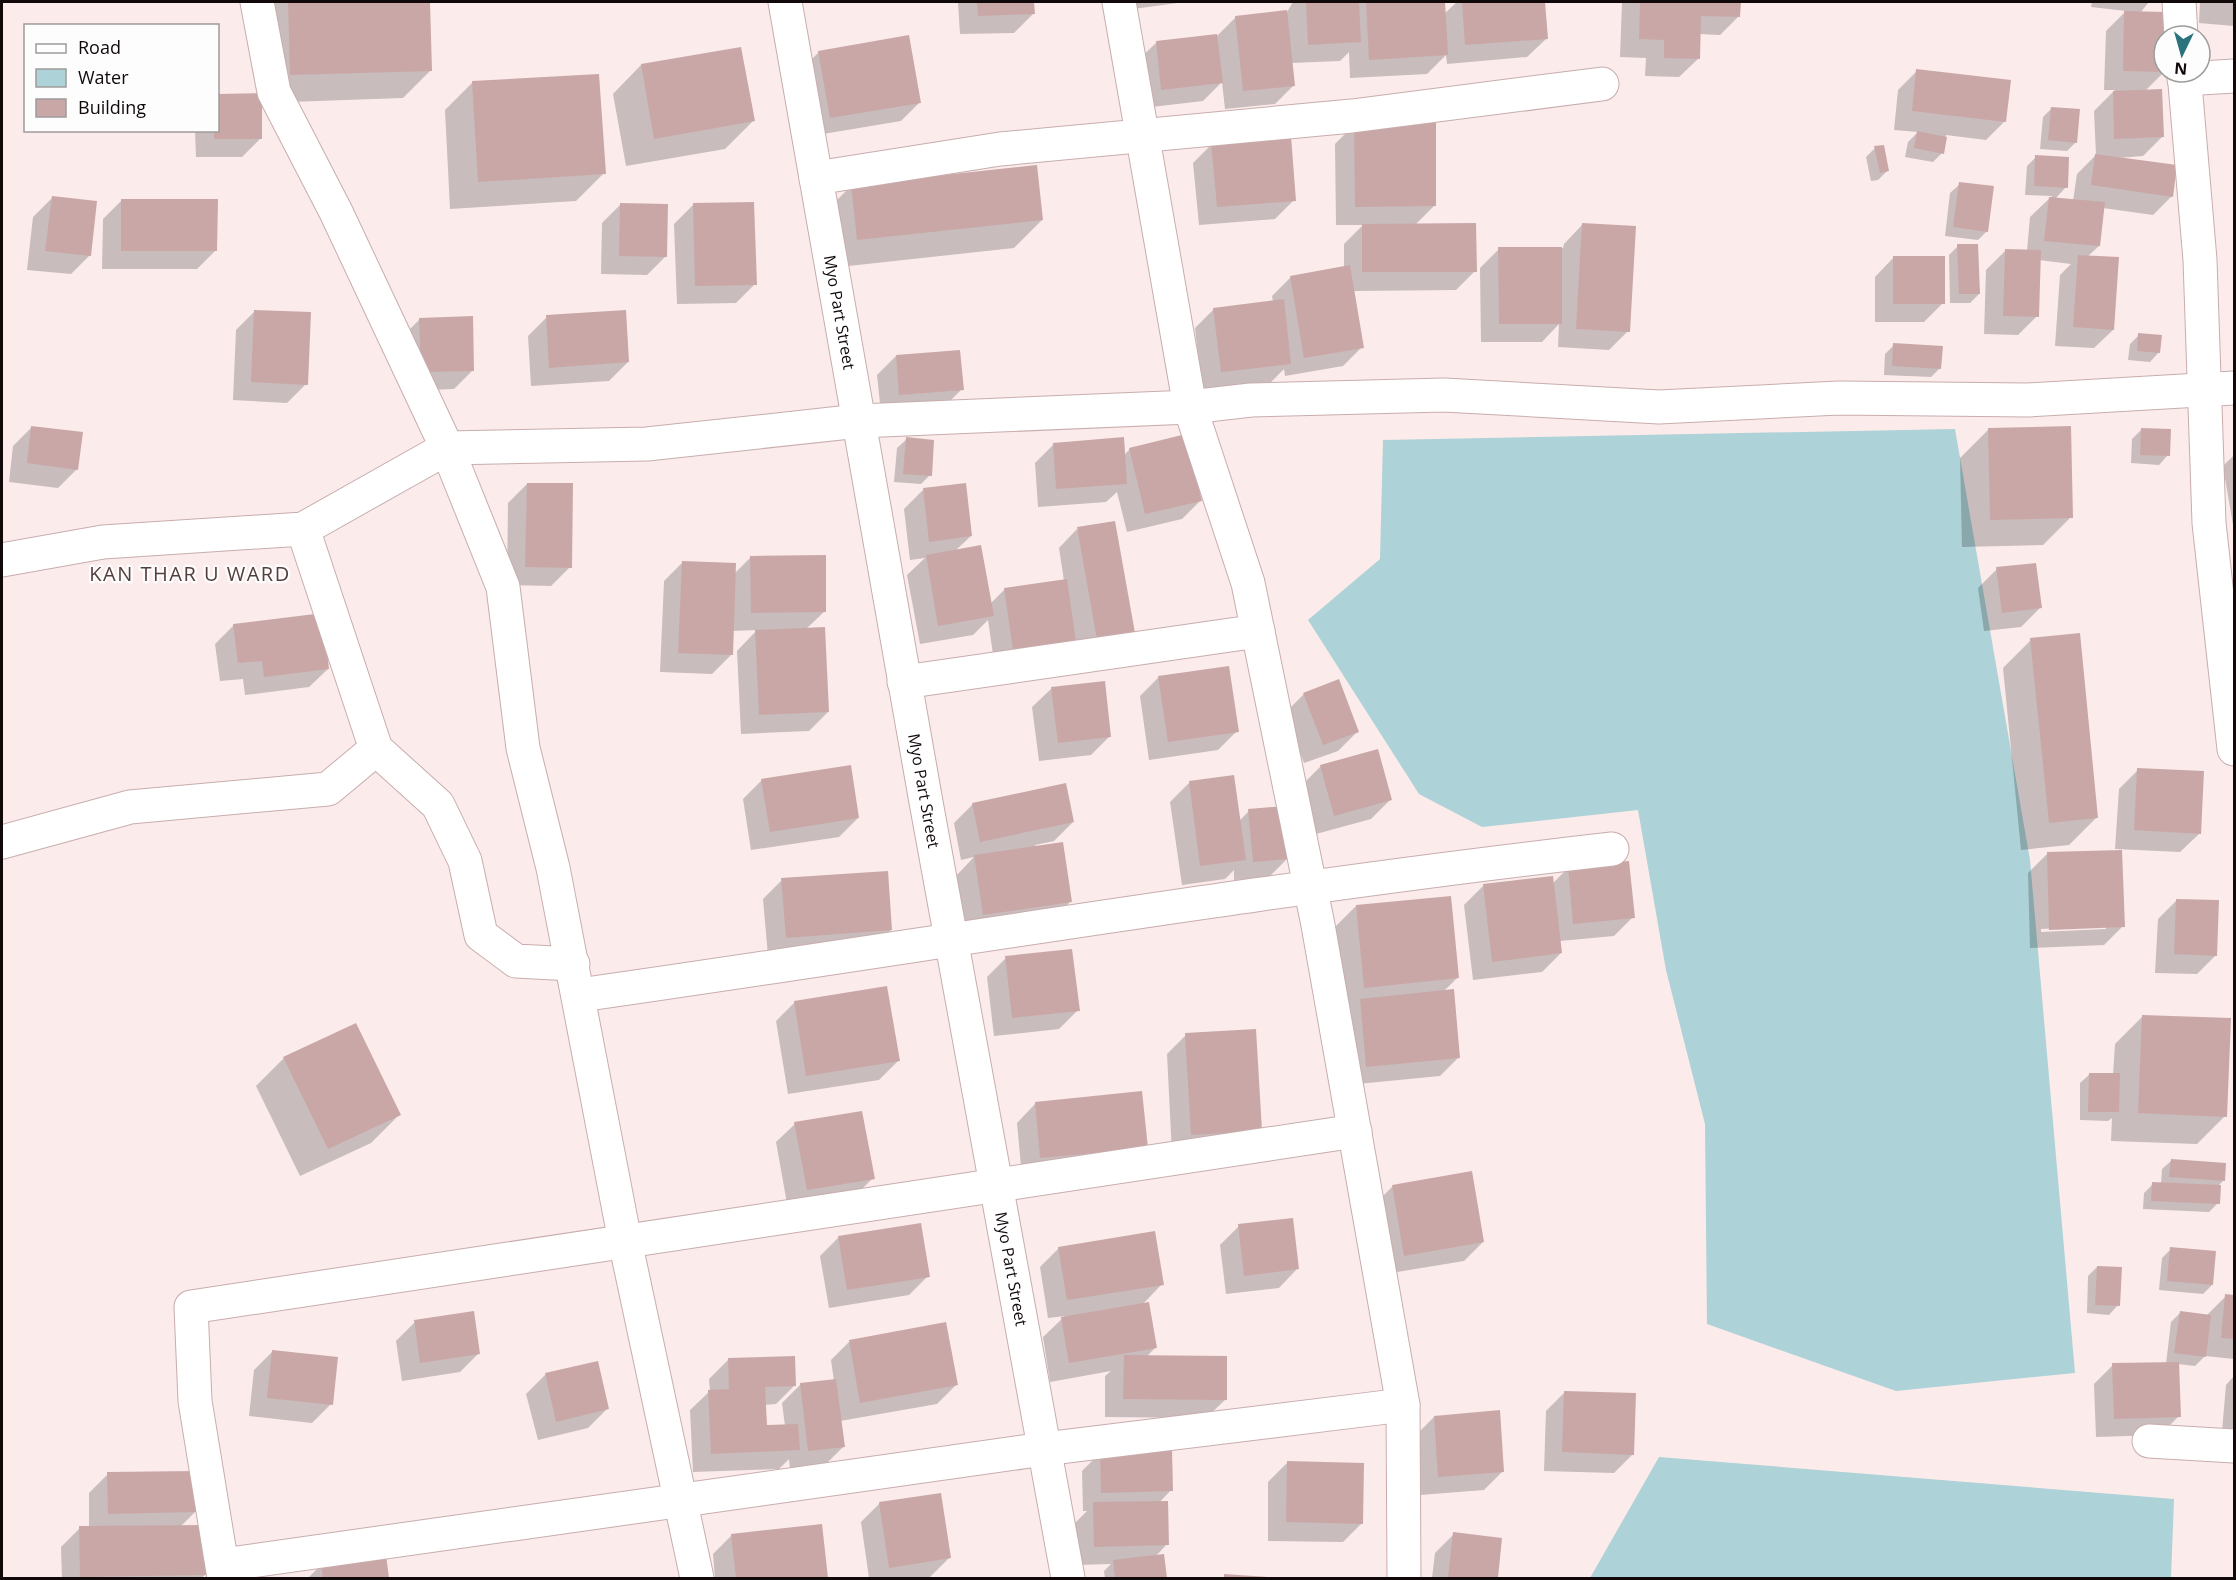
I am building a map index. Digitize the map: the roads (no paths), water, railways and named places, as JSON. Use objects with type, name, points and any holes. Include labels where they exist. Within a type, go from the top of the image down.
[{"type":"street","points":[[257,2],[273,92],[336,212],[447,448],[503,587],[523,748],[553,868],[577,980],[625,1241],[697,1578]]},
{"type":"street","name":"Myo Part Street","points":[[785,2],[904,682],[1068,1578]]},
{"type":"street","points":[[1119,2],[1190,407],[1248,583],[1311,887],[1403,1405],[1404,1578]]},
{"type":"street","points":[[2179,2],[2180,24]]},
{"type":"street","points":[[2212,76],[2235,76]]},
{"type":"street","points":[[816,178],[1000,149],[1352,116],[1602,84]]},
{"type":"street","points":[[2185,84],[2200,260],[2220,389],[2210,523],[2235,749]]},
{"type":"street","points":[[2,560],[103,542],[303,529],[447,448],[647,444],[859,421],[1190,407],[1251,400],[1444,395],[1659,407],[1839,398],[2028,400],[2220,389]]},
{"type":"street","points":[[303,529],[376,748],[438,805],[465,861],[481,935],[516,961],[577,980],[951,941],[1445,868],[1612,849]]},
{"type":"street","points":[[904,682],[1258,631]]},
{"type":"street","points":[[2,842],[130,807],[328,789],[376,748]]},
{"type":"street","points":[[1355,1131],[191,1307],[195,1401],[223,1572],[682,1500],[1044,1449],[1403,1405]]},
{"type":"street","points":[[2150,1441],[2235,1446]]},
{"type":"water","points":[[1955,429],[2030,860],[2075,1373],[1896,1391],[1707,1324],[1705,1124],[1666,970],[1638,810],[1482,827],[1419,794],[1308,620],[1380,559],[1383,440]]},
{"type":"water","points":[[1659,1457],[2174,1499],[2171,1578],[1590,1578]]},
{"type":"district","name":"KAN THAR U WARD","points":[[190,574]]}]
